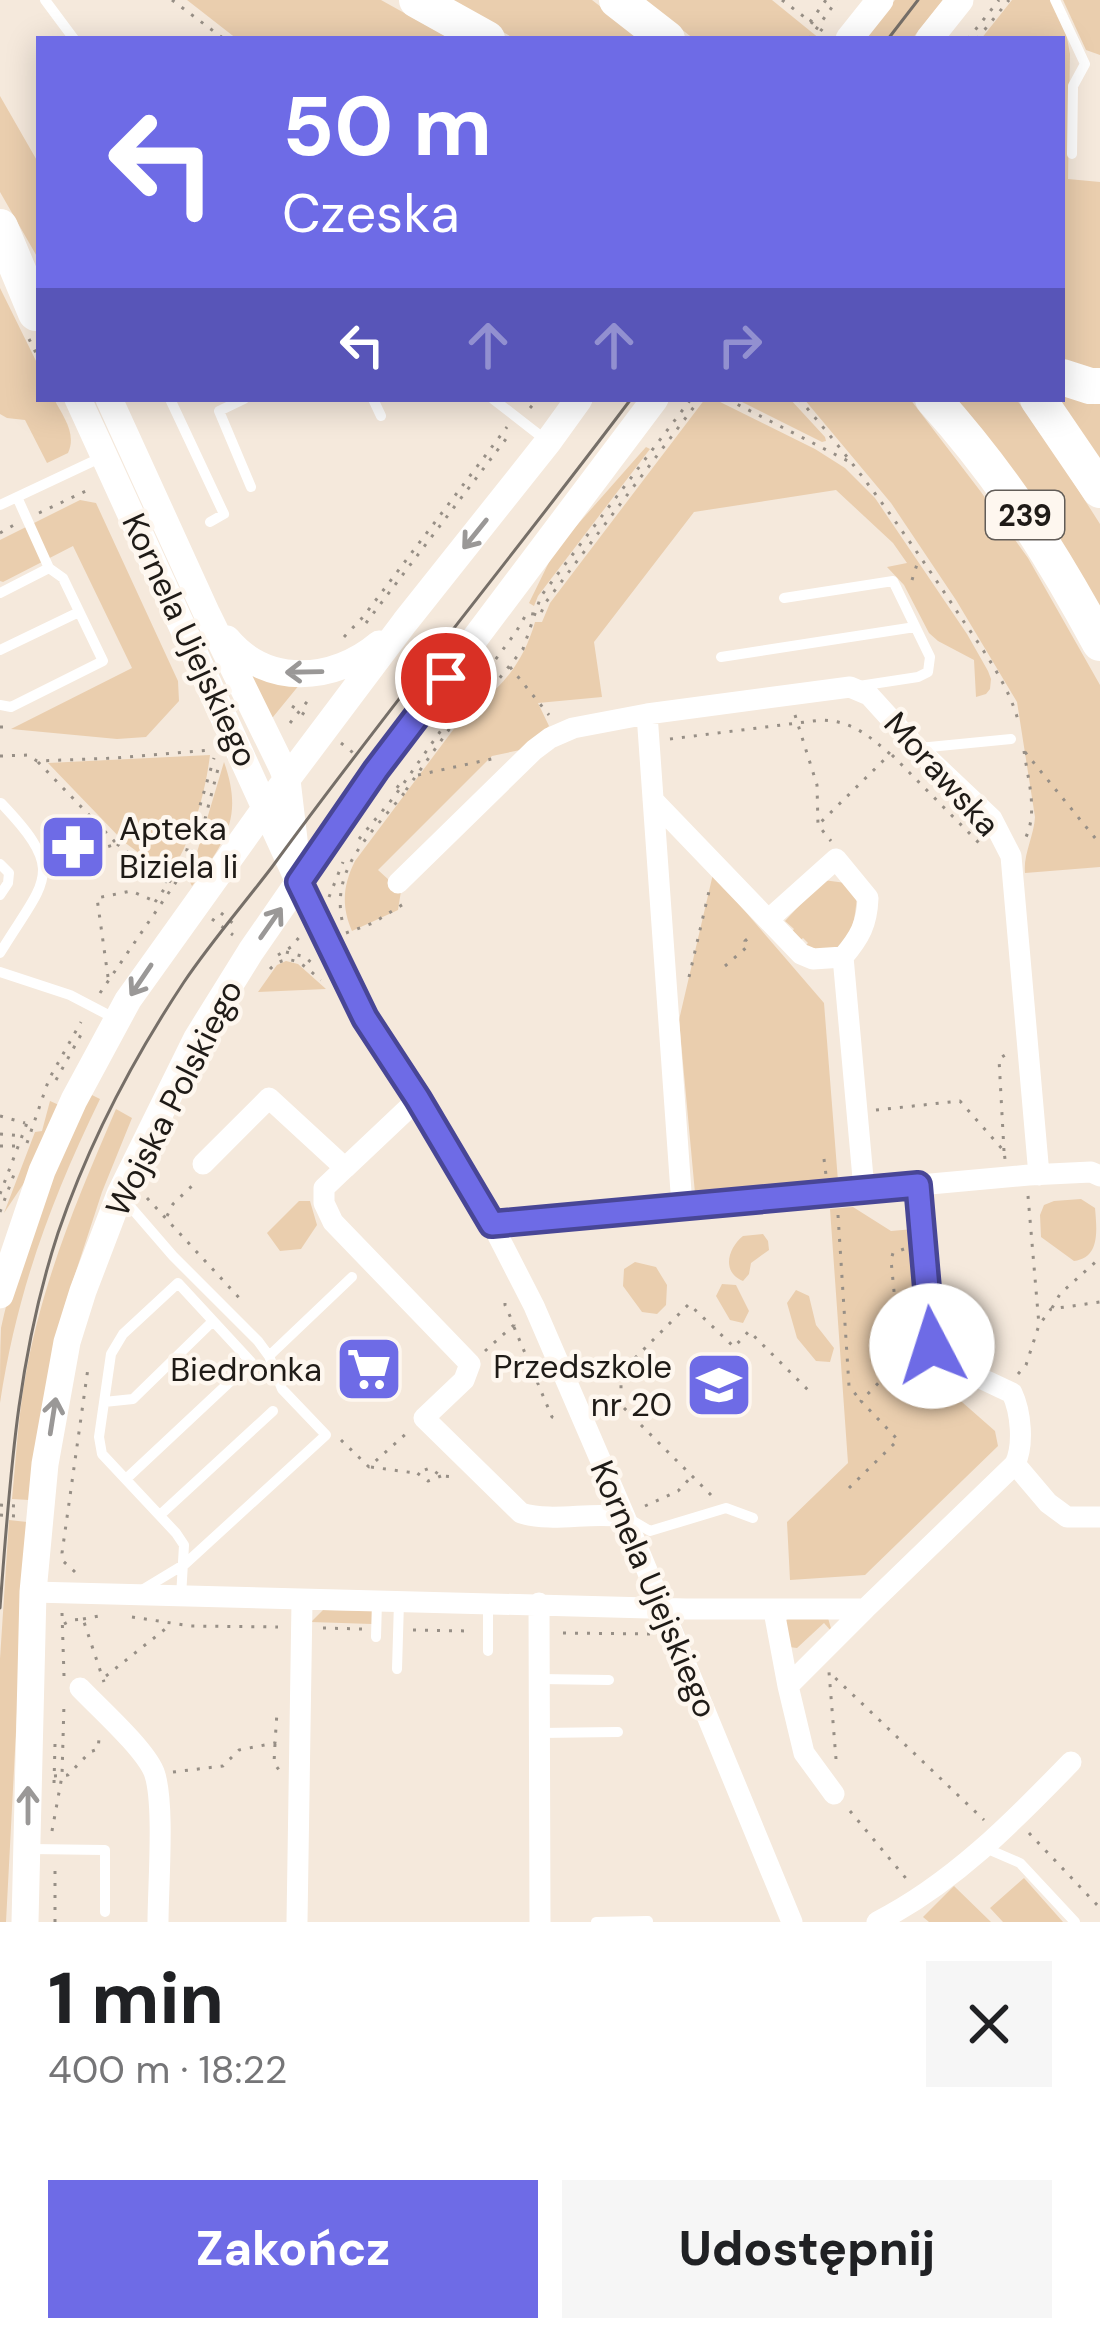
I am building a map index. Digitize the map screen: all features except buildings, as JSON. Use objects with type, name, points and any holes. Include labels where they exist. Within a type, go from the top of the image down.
[{"type":"main road","points":[[417,0],[482,36]]},
{"type":"main road","points":[[617,0],[663,36]]},
{"type":"main road","points":[[0,223],[36,270]]},
{"type":"main road","points":[[0,223],[36,309]]},
{"type":"main road","points":[[1065,378],[1100,386]]},
{"type":"main road","name":"239","points":[[936,402],[979,450],[1036,530],[1100,643]]},
{"type":"main road","name":"239","points":[[1040,402],[1100,490]]},
{"type":"street","points":[[846,36],[880,0]]},
{"type":"street","points":[[931,36],[960,0]]},
{"type":"street","name":"Kornela Ujejskiego","points":[[80,402],[118,450],[207,614],[287,780],[299,882]]},
{"type":"street","name":"Kornela Ujejskiego","points":[[110,402],[118,450],[299,882],[365,1018],[492,1224],[534,1306],[792,1922]]},
{"type":"street","points":[[0,1295],[42,1171],[74,1100],[185,892],[266,807],[577,402]]},
{"type":"street","name":"Wojska Polskiego","points":[[25,1922],[44,1848],[33,1592],[45,1464],[67,1342],[120,1194],[197,1038],[262,958],[299,882],[376,770],[654,402]]},
{"type":"street","points":[[207,614],[234,648],[257,664],[292,674],[329,671],[362,658],[405,622]]},
{"type":"street","points":[[403,892],[534,750],[560,733],[647,715],[850,687]]},
{"type":"street","name":"Morawska","points":[[850,687],[869,695],[916,748],[992,819],[1011,856],[1025,1176]]},
{"type":"street","points":[[647,715],[682,1206]]},
{"type":"street","points":[[653,800],[801,954],[813,959],[843,957],[861,936],[868,898],[836,859],[769,919]]},
{"type":"street","points":[[843,957],[864,1190]]},
{"type":"street","points":[[203,1164],[269,1098],[345,1168]]},
{"type":"street","points":[[418,1099],[324,1188],[324,1203],[332,1222],[470,1364],[464,1380],[424,1418],[521,1513],[625,1517]]},
{"type":"street","points":[[492,1224],[1025,1176],[1091,1172],[1100,1176]]},
{"type":"street","points":[[788,1686],[1016,1464],[1020,1446],[1012,1393],[961,1369],[932,1346],[918,1185]]},
{"type":"street","points":[[1016,1464],[1048,1503],[1067,1517],[1100,1517]]},
{"type":"street","points":[[33,1592],[774,1611],[866,1609]]},
{"type":"street","points":[[297,1922],[302,1601]]},
{"type":"street","points":[[539,1603],[540,1922]]},
{"type":"street","points":[[774,1611],[804,1753],[830,1789]]},
{"type":"street","points":[[69,1688],[144,1756],[154,1773],[158,1922]]},
{"type":"street","points":[[880,1922],[922,1897],[999,1833],[1071,1762]]},
{"type":"lane","points":[[45,0],[72,36]]},
{"type":"lane","points":[[1055,0],[1085,64]]},
{"type":"lane","points":[[1085,64],[1100,64]]},
{"type":"lane","points":[[1072,154],[1073,86],[1085,64]]},
{"type":"lane","points":[[171,402],[224,514],[210,522]]},
{"type":"lane","points":[[374,402],[381,416]]},
{"type":"lane","points":[[497,402],[548,442]]},
{"type":"lane","points":[[217,405],[251,487]]},
{"type":"lane","points":[[0,505],[118,450]]},
{"type":"lane","points":[[0,705],[10,707],[103,661],[63,578],[49,568],[17,496]]},
{"type":"lane","points":[[0,592],[49,568]]},
{"type":"lane","points":[[784,598],[893,581],[930,657],[928,672],[850,687]]},
{"type":"lane","points":[[0,650],[79,612]]},
{"type":"lane","points":[[721,657],[915,627]]},
{"type":"lane","points":[[916,748],[1011,739]]},
{"type":"lane","points":[[0,953],[44,879],[43,854],[1,802]]},
{"type":"lane","points":[[0,864],[9,873],[0,895]]},
{"type":"lane","points":[[0,972],[70,995],[117,1020]]},
{"type":"lane","points":[[120,1194],[258,1341],[282,1389],[326,1435],[185,1564],[133,1595]]},
{"type":"lane","points":[[268,1356],[352,1277]]},
{"type":"lane","points":[[126,1479],[251,1362],[178,1283],[122,1334],[111,1354],[100,1437],[102,1454],[184,1545],[181,1597]]},
{"type":"lane","points":[[104,1402],[133,1399],[213,1321]]},
{"type":"lane","points":[[160,1515],[274,1411]]},
{"type":"lane","points":[[625,1517],[650,1531],[726,1508],[753,1518]]},
{"type":"lane","points":[[376,1637],[388,1602]]},
{"type":"lane","points":[[388,1602],[397,1669]]},
{"type":"lane","points":[[488,1603],[488,1651]]},
{"type":"lane","points":[[540,1679],[609,1680]]},
{"type":"lane","points":[[540,1733],[618,1732]]},
{"type":"lane","points":[[999,1833],[1075,1922]]},
{"type":"lane","points":[[44,1848],[104,1850],[105,1912]]},
{"type":"lane","points":[[596,1922],[648,1921]]},
{"type":"path","points":[[172,0],[220,36]]},
{"type":"path","points":[[782,0],[810,22],[846,36]]},
{"type":"path","points":[[810,22],[826,0]]},
{"type":"path","points":[[810,36],[838,0]]},
{"type":"path","points":[[970,36],[999,0]]},
{"type":"path","points":[[979,36],[1009,0]]},
{"type":"path","points":[[341,639],[535,402]]},
{"type":"path","points":[[403,892],[373,923],[346,933],[339,902],[346,867],[448,719],[490,690],[509,666],[527,641],[542,596],[690,402]]},
{"type":"path","points":[[344,861],[455,722],[475,710],[469,694],[527,613],[540,615],[698,402]]},
{"type":"path","points":[[733,402],[849,462]]},
{"type":"path","points":[[801,402],[887,507],[985,653],[1015,707],[1019,728]]},
{"type":"path","points":[[364,626],[518,418]]},
{"type":"path","points":[[0,532],[86,489],[95,490]]},
{"type":"path","points":[[509,666],[560,733]]},
{"type":"path","points":[[300,712],[329,671]]},
{"type":"path","points":[[793,695],[796,724],[818,785],[818,825],[837,849],[836,859]]},
{"type":"path","points":[[263,728],[292,706],[402,790]]},
{"type":"path","points":[[37,761],[215,750],[219,770],[187,866],[185,892]]},
{"type":"path","points":[[416,776],[534,750]]},
{"type":"path","points":[[1011,856],[1028,837],[1033,812],[1024,751],[1100,844]]},
{"type":"path","points":[[890,754],[987,851]]},
{"type":"path","points":[[0,757],[28,755],[37,761],[117,844],[185,892],[262,958],[299,961],[332,988]]},
{"type":"path","points":[[99,849],[117,844]]},
{"type":"path","points":[[109,979],[97,898],[131,891],[161,906]]},
{"type":"path","points":[[154,902],[185,892]]},
{"type":"path","points":[[0,1212],[49,1079],[91,1006],[161,906],[185,892]]},
{"type":"path","points":[[185,892],[262,958]]},
{"type":"path","points":[[724,966],[769,919]]},
{"type":"path","points":[[1004,1151],[999,1059],[1016,1046]]},
{"type":"path","points":[[857,1112],[960,1101],[1004,1151],[1028,1186],[1039,1325]]},
{"type":"path","points":[[0,1116],[27,1123]]},
{"type":"path","points":[[0,1134],[23,1136]]},
{"type":"path","points":[[0,1146],[19,1146]]},
{"type":"path","points":[[0,1159],[13,1160]]},
{"type":"path","points":[[166,1218],[195,1183],[203,1164]]},
{"type":"path","points":[[138,1218],[147,1198],[242,1298],[258,1341]]},
{"type":"path","points":[[837,1204],[849,1386],[898,1440],[849,1488]]},
{"type":"path","points":[[900,1361],[892,1253],[923,1246]]},
{"type":"path","points":[[1005,1388],[1026,1365],[1039,1325],[1060,1294],[1100,1258]]},
{"type":"path","points":[[470,1364],[514,1325],[505,1305],[506,1285]]},
{"type":"path","points":[[1051,1309],[1100,1303]]},
{"type":"path","points":[[726,1508],[621,1406],[621,1372],[689,1304],[734,1347],[749,1331],[812,1393]]},
{"type":"path","points":[[861,1401],[921,1339],[897,1322]]},
{"type":"path","points":[[73,1619],[75,1570],[66,1565],[62,1553],[91,1349]]},
{"type":"path","points":[[369,1467],[424,1418]]},
{"type":"path","points":[[326,1435],[340,1439],[369,1467],[417,1473],[430,1468],[441,1476]]},
{"type":"path","points":[[417,1473],[428,1481],[441,1476],[486,1480]]},
{"type":"path","points":[[650,1531],[638,1509],[678,1491],[692,1477]]},
{"type":"path","points":[[69,1688],[104,1677],[172,1624]]},
{"type":"path","points":[[51,1922],[44,1848],[61,1794],[69,1688],[65,1654]]},
{"type":"path","points":[[922,1897],[830,1789],[836,1759],[829,1672],[999,1833],[1100,1908]]},
{"type":"path","points":[[154,1773],[223,1766],[239,1750],[275,1743],[275,1714]]},
{"type":"shaded area","points":[[187,0],[381,0],[446,36],[233,36]]},
{"type":"shaded area","points":[[448,0],[592,0],[638,36],[510,36]]},
{"type":"shaded area","points":[[644,0],[772,0],[816,36],[690,36]]},
{"type":"shaded area","points":[[895,0],[943,0],[914,36],[866,34]]},
{"type":"shaded area","points":[[1012,0],[1052,0],[1065,27],[1070,54],[1068,179],[1100,182],[1100,379],[1065,370],[1065,36],[983,36]]},
{"type":"shaded area","points":[[1063,0],[1100,0],[1100,55],[1086,50]]},
{"type":"shaded area","points":[[0,96],[36,159],[36,255],[0,192]]},
{"type":"shaded area","points":[[0,288],[36,361],[36,402],[56,402],[65,419],[70,432],[68,453],[47,463],[25,420],[0,414]]},
{"type":"shaded area","points":[[1065,390],[1100,397],[1100,470],[1055,402],[1065,402]]},
{"type":"shaded area","points":[[703,402],[720,402],[815,449],[845,468],[875,498],[967,634],[988,671],[990,689],[976,697],[974,660],[929,633],[904,585],[887,567],[907,563],[893,543],[836,490],[694,512],[594,642],[602,697],[538,703],[549,726],[525,749],[492,756],[378,870],[401,891],[398,910],[352,931],[345,896],[355,861],[456,726],[479,711],[478,704],[514,668],[535,622],[542,622],[550,603]]},
{"type":"shaded area","points":[[742,402],[793,402],[825,437],[822,442]]},
{"type":"shaded area","points":[[807,402],[912,402],[1028,558],[1100,685],[1100,867],[1025,873],[1035,817],[1017,702],[891,503]]},
{"type":"shaded area","points":[[959,402],[1018,402],[1044,436],[1100,524],[1100,610]]},
{"type":"shaded area","points":[[646,447],[650,449],[534,606],[529,603],[563,541]]},
{"type":"shaded area","points":[[80,500],[96,503],[178,681],[179,701],[146,737],[117,739],[11,729],[132,668],[73,546],[0,581],[0,540]]},
{"type":"shaded area","points":[[247,669],[300,684],[268,719]]},
{"type":"shaded area","points":[[210,755],[196,817],[169,875],[124,842],[48,763]]},
{"type":"shaded area","points":[[224,762],[232,799],[228,828],[192,886],[187,876]]},
{"type":"shaded area","points":[[713,874],[824,1003],[838,1181],[695,1193],[679,1020]]},
{"type":"shaded area","points":[[823,880],[846,883],[857,893],[853,924],[846,940],[835,949],[803,948],[808,943],[803,938],[797,943],[789,935],[794,929],[785,921]]},
{"type":"shaded area","points":[[298,964],[326,989],[258,992],[277,965]]},
{"type":"shaded area","points":[[88,1093],[100,1099],[38,1247],[16,1322],[0,1403],[1,1328],[8,1298],[38,1209]]},
{"type":"shaded area","points":[[50,1101],[59,1105],[26,1180],[4,1213],[35,1132],[42,1131]]},
{"type":"shaded area","points":[[116,1109],[132,1118],[64,1308],[29,1500],[12,1499],[23,1394],[41,1309],[75,1208]]},
{"type":"shaded area","points":[[1081,1199],[1095,1208],[1096,1234],[1089,1255],[1074,1261],[1041,1237],[1040,1215],[1044,1205],[1054,1201]]},
{"type":"shaded area","points":[[299,1201],[310,1201],[317,1225],[301,1249],[280,1251],[267,1233]]},
{"type":"shaded area","points":[[853,1207],[891,1231],[914,1229],[923,1352],[962,1383],[954,1395],[995,1431],[998,1446],[865,1575],[790,1580],[787,1522],[848,1463],[830,1209]]},
{"type":"shaded area","points":[[763,1234],[769,1250],[751,1263],[743,1281],[729,1266],[731,1253],[743,1236]]},
{"type":"shaded area","points":[[635,1262],[656,1267],[667,1285],[666,1305],[657,1314],[642,1312],[623,1286],[624,1269]]},
{"type":"shaded area","points":[[722,1284],[736,1285],[749,1311],[743,1323],[730,1320],[716,1296]]},
{"type":"shaded area","points":[[796,1290],[809,1296],[816,1325],[834,1348],[830,1362],[816,1361],[797,1338],[787,1303]]},
{"type":"shaded area","points":[[9,1520],[27,1522],[6,1922],[0,1922],[0,1659]]},
{"type":"shaded area","points":[[323,1610],[372,1611],[372,1624],[311,1622]]},
{"type":"shaded area","points":[[790,1617],[828,1618],[832,1632],[824,1623],[797,1648],[789,1647],[784,1622]]},
{"type":"shaded area","points":[[1024,1878],[1063,1922],[1003,1922],[990,1908]]},
{"type":"shaded area","points":[[954,1886],[991,1922],[929,1922],[923,1917]]},
{"type":"tram line","points":[[890,36],[918,0]]},
{"type":"tram line","points":[[0,1608],[17,1419],[33,1326],[58,1233],[113,1103],[205,952],[629,402]]},
{"type":"place","name":"Apteka Biziela Ii","points":[[73,847]]},
{"type":"place","name":"Biedronka","points":[[369,1369]]},
{"type":"place","name":"Przedszkole nr 20","points":[[719,1385]]},
{"type":"route","points":[[446,678],[299,882],[365,1018],[492,1224],[918,1185],[932,1346]]}]
